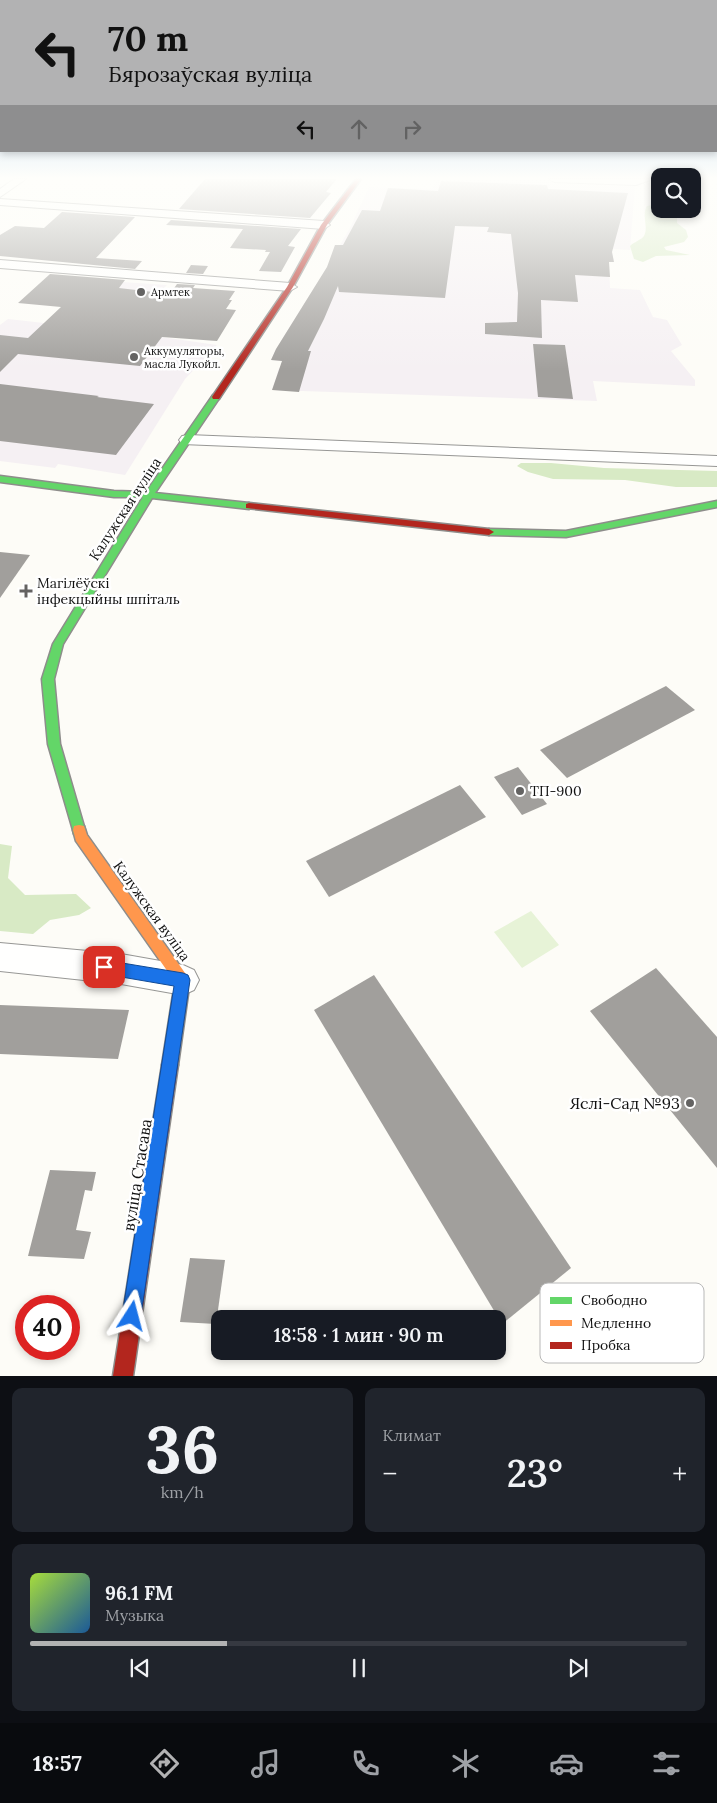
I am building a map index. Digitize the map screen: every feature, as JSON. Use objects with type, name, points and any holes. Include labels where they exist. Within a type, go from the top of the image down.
[{"type":"street","name":"Калужская вуліца","points":[[183,980],[81,837],[54,744],[48,679],[58,644],[148,495],[188,440],[249,344],[290,287],[314,243]]},
{"type":"street","points":[[0,264],[290,287]]},
{"type":"street","points":[[188,440],[717,461]]},
{"type":"street","points":[[0,479],[114,494],[148,495],[505,534],[566,534],[717,504]]},
{"type":"street","points":[[0,957],[122,969],[183,980]]},
{"type":"street","name":"вуліца Стасава","points":[[123,1376],[183,980]]},
{"type":"shaded area","points":[[341,243],[631,243],[630,250],[611,249],[614,262],[609,262],[610,288],[640,290],[653,317],[667,320],[682,345],[671,351],[695,380],[695,386],[593,381],[597,401],[272,390],[279,368],[283,368],[285,361],[271,360],[276,349],[329,264],[335,245]]},
{"type":"shaded area","points":[[122,282],[167,285],[120,331],[217,345],[185,379],[125,475],[58,464],[55,468],[0,461],[0,325],[8,319],[80,327]]},
{"type":"green space","points":[[634,243],[679,243],[664,247],[666,250],[690,255],[656,256],[643,262],[634,259],[630,246]]},
{"type":"green space","points":[[521,463],[551,463],[604,468],[717,471],[717,487],[676,487],[625,480],[553,479],[528,472],[517,466]]},
{"type":"green space","points":[[0,844],[12,846],[8,878],[25,895],[76,894],[91,908],[79,915],[50,920],[33,934],[0,931]]},
{"type":"green space","points":[[531,911],[559,945],[522,968],[494,932]]},
{"type":"building","points":[[0,243],[110,243],[96,258],[142,261],[135,269],[0,256]]},
{"type":"building","points":[[233,243],[290,243],[288,246],[295,247],[281,272],[259,271],[270,252],[265,252],[266,250],[230,248]]},
{"type":"building","points":[[344,243],[453,243],[445,298],[339,292],[338,286],[308,351],[311,351],[299,392],[272,390],[282,361],[271,360],[276,349],[327,267],[335,245],[343,245]]},
{"type":"building","points":[[512,243],[614,243],[612,252],[614,262],[609,262],[610,277],[575,275],[578,302],[541,300],[542,338],[485,334],[485,323],[517,322],[518,293]]},
{"type":"building","points":[[191,265],[208,266],[203,274],[186,273]]},
{"type":"building","points":[[50,274],[125,280],[119,288],[170,294],[177,284],[195,285],[193,288],[235,291],[226,309],[236,310],[217,341],[162,337],[140,366],[18,354],[0,372],[0,335],[28,338],[61,307],[18,303]]},
{"type":"building","points":[[533,344],[565,345],[573,399],[538,397]]},
{"type":"building","points":[[0,384],[154,404],[116,455],[0,441]]},
{"type":"building","points":[[0,552],[30,555],[0,598]]},
{"type":"building","points":[[666,686],[695,710],[567,778],[540,750]]},
{"type":"building","name":"ТП-900","points":[[518,767],[547,804],[522,815],[494,777]]},
{"type":"building","points":[[460,785],[486,817],[329,897],[306,861]]},
{"type":"building","name":"Яслі-Сад №93","points":[[656,968],[717,1037],[717,1168],[590,1011]]},
{"type":"building","points":[[374,975],[571,1268],[553,1283],[540,1283],[540,1293],[506,1321],[506,1310],[494,1310],[314,1010]]},
{"type":"building","points":[[0,1005],[129,1010],[118,1059],[0,1054]]},
{"type":"building","points":[[50,1170],[96,1172],[92,1191],[85,1190],[76,1230],[91,1232],[84,1259],[28,1256]]},
{"type":"building","points":[[190,1258],[225,1260],[218,1310],[211,1310],[211,1324],[180,1322]]},
{"type":"traffic: fast","points":[[79,830],[54,744],[48,679],[58,644],[149,495],[216,397]]},
{"type":"traffic: fast","points":[[0,479],[114,494],[149,495],[249,506]]},
{"type":"traffic: fast","points":[[489,532],[566,534],[717,504]]},
{"type":"traffic: slow","points":[[79,830],[81,837],[183,980],[170,1065]]},
{"type":"traffic: jam","points":[[216,397],[290,287],[314,243]]},
{"type":"traffic: jam","points":[[249,506],[489,532]]},
{"type":"traffic: jam","points":[[123,1376],[170,1065]]},
{"type":"place","name":"Армтек","points":[[141,292]]},
{"type":"place","name":"Аккумуляторы, масла Лукойл.","points":[[134,357]]},
{"type":"place","name":"Магілёўскі інфекцыйны шпіталь","points":[[26,591]]},
{"type":"place","name":"ТП-900","points":[[520,791]]},
{"type":"place","name":"Яслі-Сад №93","points":[[690,1103]]},
{"type":"route","points":[[104,967],[183,980],[132,1316]]}]
